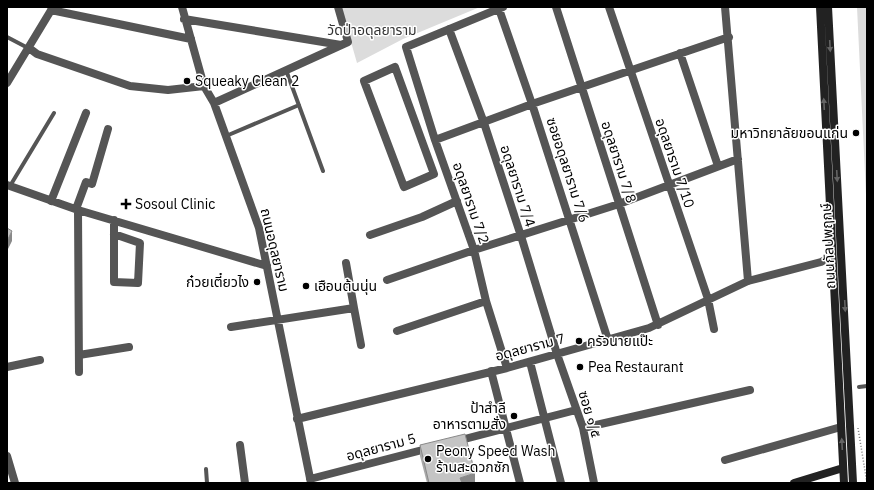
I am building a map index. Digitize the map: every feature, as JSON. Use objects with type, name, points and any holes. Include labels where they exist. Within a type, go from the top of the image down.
[{"type":"main road","name":"ถนนกัลปพฤกษ์","points":[[820,7],[831,257],[844,483]]},
{"type":"main road","name":"ถนนกัลปพฤกษ์","points":[[828,7],[853,483]]},
{"type":"main road","points":[[851,445],[857,483]]},
{"type":"main road","points":[[794,483],[843,468]]},
{"type":"street","name":"ถนนอดุลยาราม","points":[[182,7],[184,19],[204,86],[214,103],[260,228],[310,481]]},
{"type":"street","points":[[214,103],[348,42],[338,7]]},
{"type":"street","name":"อดุลยาราม 7/8","points":[[556,7],[658,324]]},
{"type":"street","name":"อดุลยาราม 7/10","points":[[609,7],[708,299],[714,329]]},
{"type":"street","points":[[725,7],[729,37],[748,282]]},
{"type":"street","points":[[449,29],[501,8]]},
{"type":"street","name":"ซอยอดุลยาราม 7/6","points":[[501,8],[608,340]]},
{"type":"street","points":[[7,83],[52,9],[191,39]]},
{"type":"street","points":[[184,19],[342,45]]},
{"type":"street","name":"อดุลยาราม 7/2","points":[[449,29],[406,47],[435,140],[458,201],[474,250],[486,301],[507,368]]},
{"type":"street","name":"อดุลยาราม 7/4","points":[[449,29],[484,123],[521,236],[556,354]]},
{"type":"street","points":[[435,140],[532,104],[729,37]]},
{"type":"street","points":[[29,48],[37,54],[130,86],[168,90],[204,86]]},
{"type":"street","points":[[680,53],[718,166]]},
{"type":"street","points":[[395,67],[414,119],[434,174],[404,187],[364,80],[395,67]]},
{"type":"street","points":[[51,201],[86,113]]},
{"type":"street","points":[[414,119],[427,114]]},
{"type":"street","points":[[79,372],[80,355],[77,209],[86,182],[92,184],[108,129]]},
{"type":"street","points":[[387,280],[474,250],[619,204],[738,159]]},
{"type":"street","points":[[9,186],[51,201],[268,266]]},
{"type":"street","points":[[370,235],[458,201]]},
{"type":"street","points":[[114,220],[114,234],[114,282],[138,283],[140,243],[114,234]]},
{"type":"street","name":"อดุลยาราม 7","points":[[297,419],[507,368],[608,340],[658,324],[708,299],[748,282],[821,262],[831,257]]},
{"type":"street","points":[[346,263],[361,345]]},
{"type":"street","points":[[397,331],[486,301]]},
{"type":"street","points":[[231,327],[354,308]]},
{"type":"street","points":[[80,355],[129,347]]},
{"type":"street","name":"ซอย ๑/๕","points":[[556,354],[583,428],[594,483]]},
{"type":"street","points":[[7,367],[40,360]]},
{"type":"street","points":[[530,362],[561,483]]},
{"type":"street","points":[[491,371],[520,483]]},
{"type":"street","points":[[583,428],[750,390]]},
{"type":"street","name":"อดุลยาราม 5","points":[[310,481],[576,410]]},
{"type":"street","points":[[725,460],[841,427]]},
{"type":"street","points":[[240,445],[245,483]]},
{"type":"street","points":[[7,456],[15,483]]},
{"type":"lane","points":[[7,37],[29,48]]},
{"type":"lane","points":[[286,70],[323,171]]},
{"type":"lane","points":[[226,136],[299,105]]},
{"type":"lane","points":[[9,186],[54,113]]},
{"type":"lane","points":[[859,387],[867,386]]},
{"type":"lane","points":[[206,469],[207,483]]},
{"type":"green space","name":"วัดป่าอดุลยาราม","points":[[341,7],[480,7],[403,39],[357,63]]},
{"type":"green space","points":[[857,7],[867,7],[867,195],[866,195]]},
{"type":"building","points":[[7,228],[12,231],[7,241]]},
{"type":"building","points":[[465,434],[475,473],[460,478],[462,483],[429,483],[420,445]]},
{"type":"place","name":"Squeaky Clean 2","points":[[187,81]]},
{"type":"place","name":"มหาวิทยาลัยขอนแก่น","points":[[856,133]]},
{"type":"place","name":"Sosoul Clinic","points":[[126,204]]},
{"type":"place","name":"ก๋วยเตี๋ยวไง","points":[[257,282]]},
{"type":"place","name":"เฮือนต้นนุ่น","points":[[306,286]]},
{"type":"place","name":"ครัวนายแป๊ะ","points":[[579,341]]},
{"type":"place","name":"Pea Restaurant","points":[[580,367]]},
{"type":"place","name":"ป้าสำลี อาหารตามสั่ง","points":[[514,416]]},
{"type":"place","name":"Peony Speed Wash ร้านสะดวกซัก","points":[[428,459]]}]
